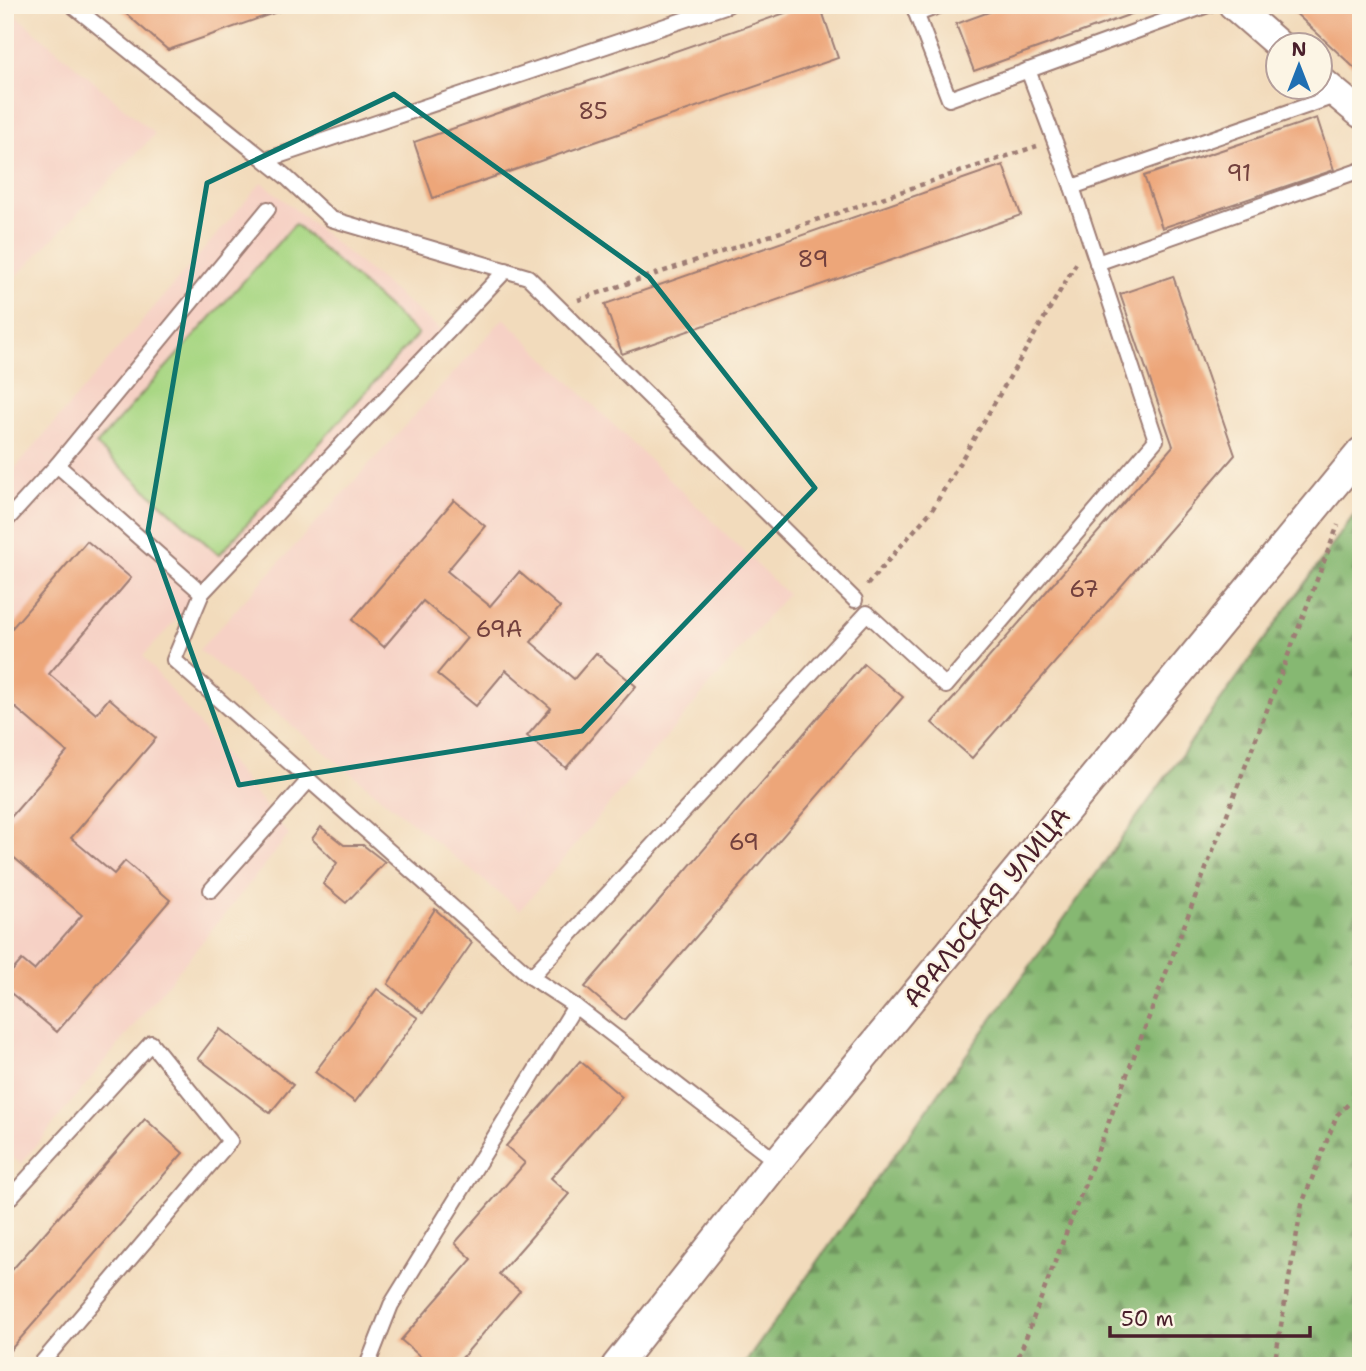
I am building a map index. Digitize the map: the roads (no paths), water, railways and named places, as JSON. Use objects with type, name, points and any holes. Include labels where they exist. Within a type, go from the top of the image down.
[{"type":"street","points":[[1233,5],[1264,32]]},
{"type":"street","points":[[1334,91],[1361,114]]},
{"type":"street","name":"АРАЛЬСКАЯ УЛИЦА","points":[[616,1366],[777,1162],[1361,452]]},
{"type":"lane","points":[[72,5],[266,160],[331,219],[528,276],[855,600]]},
{"type":"lane","points":[[266,160],[728,5]]},
{"type":"lane","points":[[941,5],[915,10],[949,99],[1208,5]]},
{"type":"lane","points":[[531,976],[867,613],[946,686],[1156,440],[1072,187],[1028,70]]},
{"type":"lane","points":[[1072,187],[1290,102]]},
{"type":"lane","points":[[1097,263],[1361,170]]},
{"type":"lane","points":[[5,522],[57,465],[268,209]]},
{"type":"lane","points":[[506,270],[202,593],[174,660],[531,976],[575,1006],[777,1162]]},
{"type":"lane","points":[[57,465],[202,593]]},
{"type":"lane","points":[[211,890],[309,779]]},
{"type":"lane","points":[[368,1366],[391,1305],[575,1006]]},
{"type":"lane","points":[[6,1201],[150,1043],[230,1141],[39,1366]]}]
